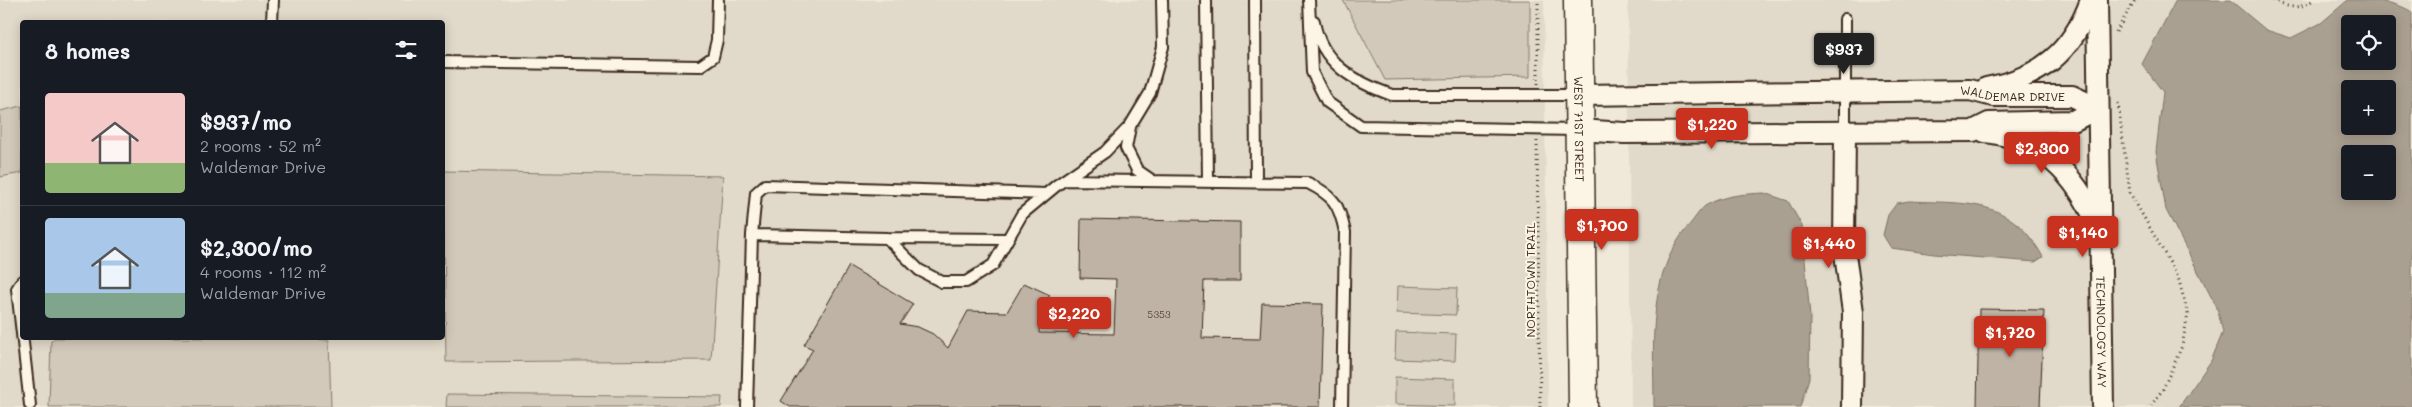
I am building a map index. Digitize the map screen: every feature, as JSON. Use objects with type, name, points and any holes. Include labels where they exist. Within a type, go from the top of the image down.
[{"type":"main road","name":"WEST 71ST STREET","points":[[1578,0],[1583,407]]},
{"type":"street","points":[[1970,90],[2012,82],[2039,70],[2063,49],[2091,0]]},
{"type":"street","name":"TECHNOLOGY WAY","points":[[2097,0],[2104,407]]},
{"type":"street","name":"WALDEMAR DRIVE","points":[[1579,95],[1970,90],[1993,96],[2072,96],[2098,108]]},
{"type":"street","points":[[1973,131],[1989,123],[2073,121],[2098,108]]},
{"type":"street","points":[[1580,130],[1624,133],[1973,131],[2016,138],[2050,158],[2064,169],[2079,188],[2090,207],[2100,231]]},
{"type":"street","points":[[1845,131],[1844,247],[1852,312],[1852,407]]},
{"type":"lane","points":[[272,20],[273,0]]},
{"type":"lane","points":[[445,62],[700,66],[712,58],[717,40],[718,0]]},
{"type":"lane","points":[[887,238],[919,270],[942,282],[966,282],[993,265],[1006,239],[1022,214],[1064,180],[1105,152],[1130,126],[1150,93],[1163,47],[1162,0]]},
{"type":"lane","points":[[1206,0],[1208,181]]},
{"type":"lane","points":[[1254,0],[1256,182]]},
{"type":"lane","points":[[1310,0],[1316,32],[1331,61],[1363,85],[1392,95],[1579,95]]},
{"type":"lane","points":[[1310,0],[1312,72],[1326,102],[1361,126],[1580,130]]},
{"type":"lane","points":[[1845,19],[1845,131]]},
{"type":"lane","points":[[1130,126],[1126,148],[1137,170],[1153,181]]},
{"type":"lane","points":[[1064,180],[1308,183],[1328,193],[1340,210],[1345,232],[1342,407]]},
{"type":"lane","points":[[747,407],[752,235],[756,192],[765,185],[1046,194]]},
{"type":"lane","points":[[752,235],[1006,239]]},
{"type":"lane","points":[[20,284],[17,289],[20,316]]},
{"type":"lane","points":[[23,340],[30,405]]},
{"type":"path","points":[[1538,0],[1538,96]]},
{"type":"path","points":[[2116,39],[2116,29],[2135,0]]},
{"type":"path","points":[[2273,0],[2284,7],[2306,5],[2314,0]]},
{"type":"path","points":[[2117,95],[2130,193],[2178,277],[2188,314],[2182,346],[2163,389],[2150,407]]},
{"type":"path","name":"NORTHTOWN TRAIL","points":[[1537,129],[1540,407]]},
{"type":"shaded area","points":[[0,0],[1544,0],[1548,407],[0,407]]},
{"type":"shaded area","points":[[1343,0],[1530,0],[1530,77],[1385,80]]},
{"type":"shaded area","points":[[1628,0],[2412,0],[2412,407],[1631,407]]},
{"type":"shaded area","points":[[2176,0],[2230,0],[2266,30],[2291,38],[2321,23],[2348,0],[2389,3],[2412,12],[2412,407],[2179,407],[2211,361],[2223,332],[2217,308],[2166,210],[2156,152],[2163,92],[2142,64]]},
{"type":"shaded area","points":[[20,106],[20,173],[0,177],[0,111]]},
{"type":"shaded area","points":[[445,171],[723,176],[711,360],[446,362]]},
{"type":"shaded area","points":[[1764,193],[1788,201],[1802,226],[1810,317],[1809,378],[1800,407],[1654,407],[1654,335],[1659,288],[1666,265],[1676,244],[1705,206],[1726,197]]},
{"type":"shaded area","points":[[1909,201],[1969,204],[2002,214],[2016,223],[2030,237],[2043,257],[2035,262],[1934,254],[1891,248],[1883,235],[1888,215],[1897,203]]},
{"type":"shaded area","points":[[1398,286],[1457,288],[1456,315],[1397,313]]},
{"type":"shaded area","points":[[1396,332],[1456,334],[1455,361],[1395,359]]},
{"type":"shaded area","points":[[329,340],[331,407],[49,407],[51,341]]},
{"type":"shaded area","points":[[1395,377],[1455,379],[1455,406],[1395,404]]},
{"type":"shaded area","points":[[447,394],[722,397],[721,407],[446,407]]},
{"type":"building","points":[[1081,219],[1240,222],[1240,281],[1204,281],[1202,338],[1260,339],[1262,303],[1323,304],[1320,407],[790,407],[781,401],[813,349],[804,345],[849,266],[913,304],[900,324],[918,327],[933,334],[948,348],[968,311],[1007,312],[1024,283],[1050,295],[1040,316],[1039,333],[1114,334],[1116,279],[1080,278]]},
{"type":"building","points":[[1979,309],[2044,310],[2040,407],[1977,407]]}]
